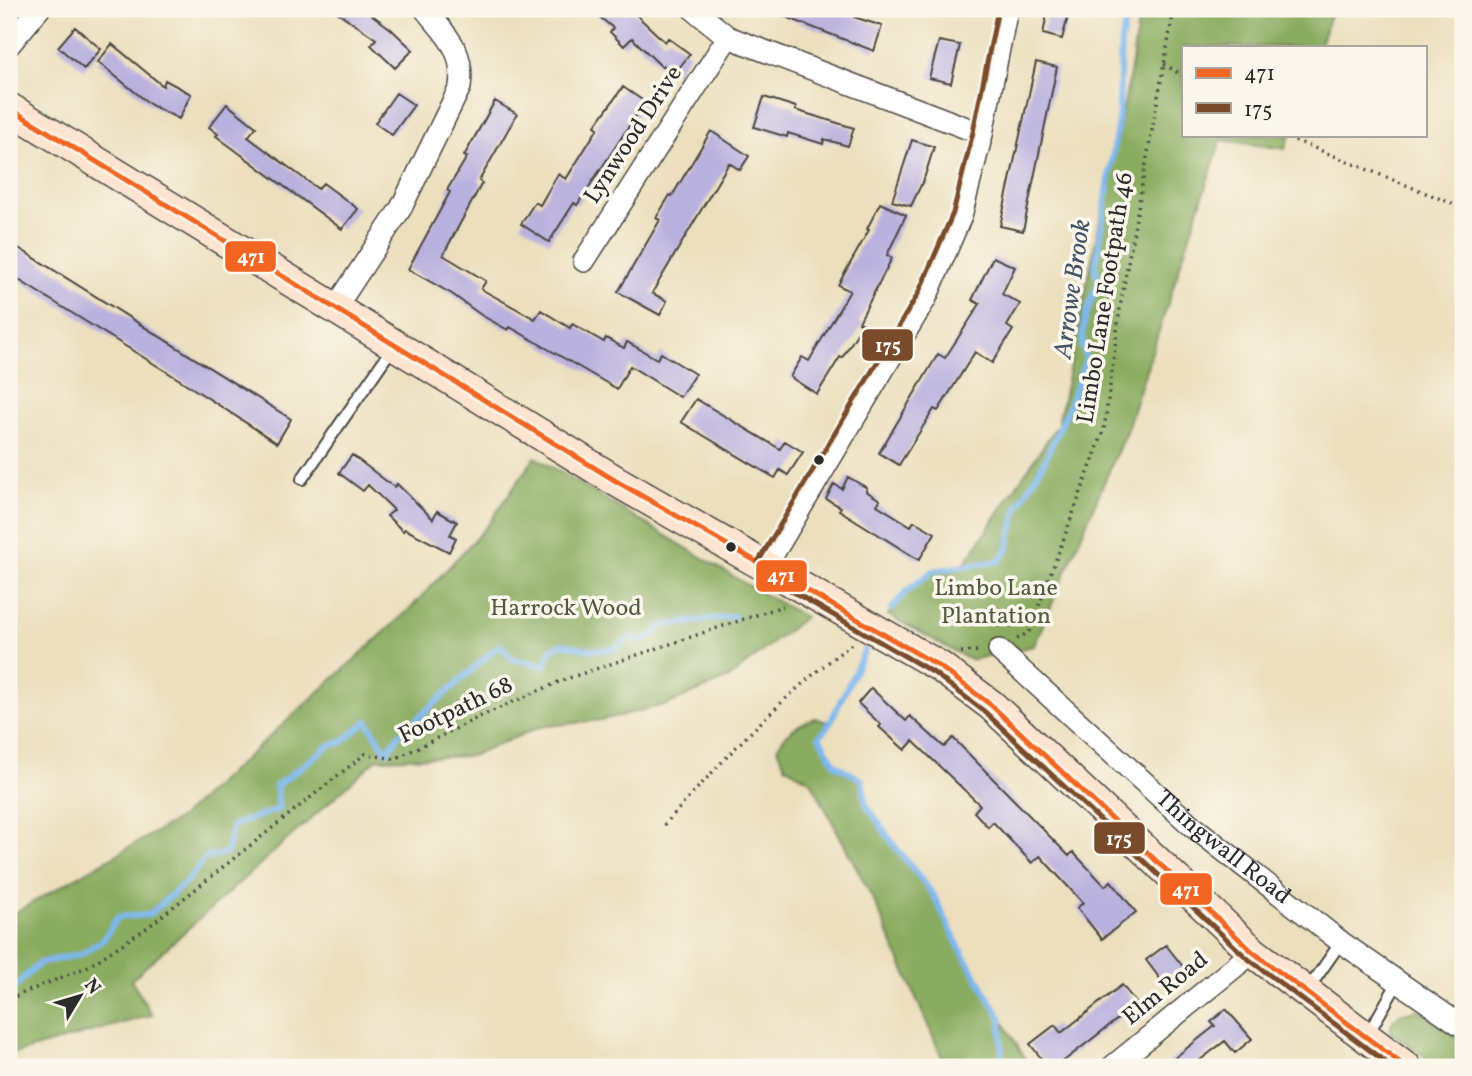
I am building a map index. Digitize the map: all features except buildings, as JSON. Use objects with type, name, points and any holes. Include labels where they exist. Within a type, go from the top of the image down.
[{"type":"street","points":[[9,45],[39,9]]},
{"type":"street","points":[[335,307],[401,208],[460,87],[462,69],[457,50],[425,9]]},
{"type":"street","points":[[693,9],[729,37],[982,134]]},
{"type":"street","points":[[766,566],[926,298],[961,216],[982,134],[1007,9]]},
{"type":"street","name":"Lynwood Drive","points":[[584,261],[729,37]]},
{"type":"street","name":"Thingwall Road","points":[[9,108],[616,481],[939,666],[992,705],[1253,952],[1406,1067]]},
{"type":"street","name":"Thingwall Road","points":[[999,650],[1191,825],[1341,942],[1463,1027]]},
{"type":"street","name":"Elm Road","points":[[1112,1067],[1253,952]]},
{"type":"lane","points":[[302,479],[395,345]]},
{"type":"lane","points":[[1305,993],[1341,942]]},
{"type":"lane","points":[[1366,1038],[1398,982]]},
{"type":"path","name":"Limbo Lane Footpath 46","points":[[999,650],[1029,632],[1104,430],[1121,301],[1174,9]]},
{"type":"path","points":[[1164,64],[1182,75]]},
{"type":"path","points":[[1284,136],[1463,208]]},
{"type":"path","name":"Footpath 68","points":[[9,999],[89,966],[148,927],[365,754],[395,759],[562,680],[779,608],[811,591]]},
{"type":"path","points":[[664,825],[775,707],[822,666],[873,628]]},
{"type":"green space","name":"Limbo Lane Plantation","points":[[1140,9],[1332,9],[1319,46],[1182,46],[1182,136],[1290,136],[1285,149],[1221,140],[1127,429],[1034,646],[970,660],[888,615],[907,591],[933,571],[963,566],[1058,424],[1130,75]]},
{"type":"green space","name":"Harrock Wood","points":[[535,457],[805,617],[729,678],[669,704],[601,720],[540,727],[471,756],[377,759],[131,980],[152,1015],[9,1055],[9,916],[180,818],[411,608],[487,526]]},
{"type":"green space","points":[[815,718],[830,723],[819,738],[835,764],[862,780],[866,804],[893,844],[933,894],[958,945],[1030,1067],[946,1067],[876,905],[811,781],[786,767],[777,749],[793,729]]},
{"type":"green space","points":[[1419,1010],[1463,1042],[1463,1067],[1440,1067],[1390,1032],[1395,1018]]},
{"type":"waterway","name":"Arrowe Brook","points":[[891,609],[907,591],[933,571],[999,561],[1008,549],[1017,509],[1045,460],[1067,411],[1086,359],[1083,330],[1099,281],[1095,269],[1119,115],[1121,41],[1129,9]]},
{"type":"waterway","name":"Arrowe Brook","points":[[9,992],[40,963],[81,954],[103,940],[118,917],[149,915],[188,880],[205,858],[226,853],[233,825],[279,809],[276,786],[330,745],[342,742],[367,721],[387,752],[399,735],[500,645],[513,659],[545,666],[550,651],[561,644],[594,650],[616,649],[630,637],[641,641],[655,634],[661,626],[734,616]]},
{"type":"waterway","points":[[865,650],[830,723],[819,737],[835,764],[862,780],[866,804],[893,844],[933,894],[958,945],[1001,1018],[1002,1061],[991,1067]]},
{"type":"transit line","name":"175","points":[[998,9],[953,213],[918,294],[758,562],[758,569],[762,574],[934,673],[985,712],[1247,958],[1392,1067]]},
{"type":"transit line","name":"471","points":[[9,108],[616,481],[939,666],[991,705],[1253,952],[1406,1067]]}]
